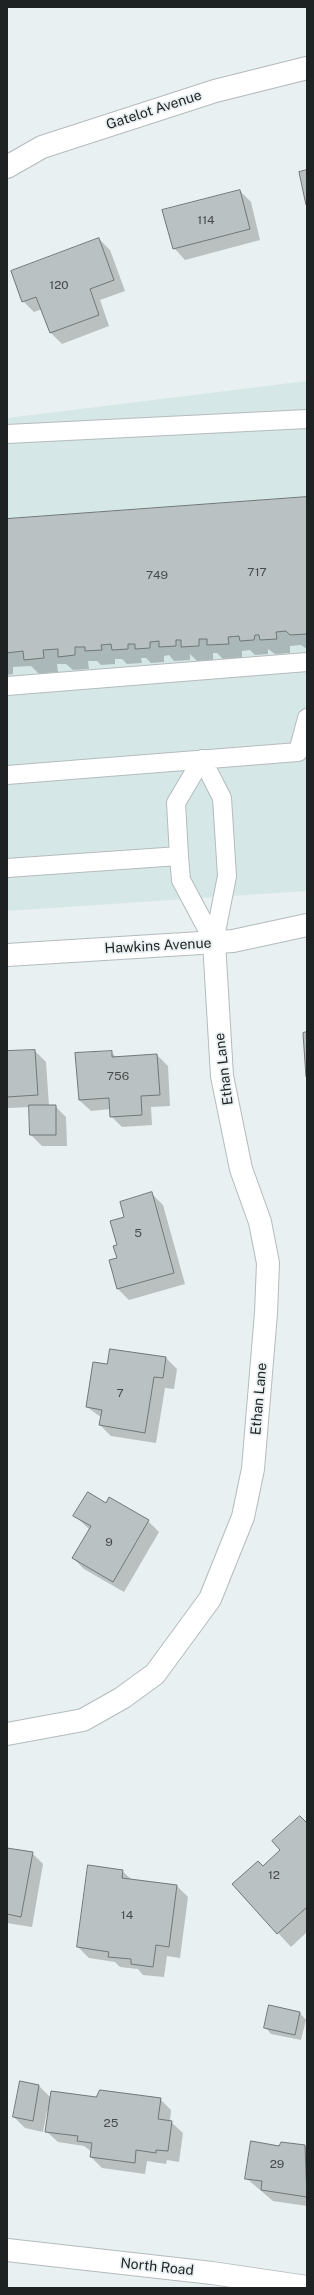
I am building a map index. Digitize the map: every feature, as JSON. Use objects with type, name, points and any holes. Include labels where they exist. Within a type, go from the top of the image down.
[{"type":"street","name":"Gatelot Avenue","points":[[7,167],[42,146],[215,91],[307,68]]},
{"type":"street","name":"Hawkins Avenue","points":[[7,955],[233,941],[307,925]]},
{"type":"street","name":"Ethan Lane","points":[[7,1734],[82,1720],[122,1698],[155,1674],[210,1599],[243,1517],[252,1469],[266,1312],[268,1263],[260,1222],[241,1169],[222,1076],[214,942]]},
{"type":"street","name":"North Road","points":[[7,2250],[212,2280],[307,2287]]},
{"type":"lane","points":[[7,434],[307,419]]},
{"type":"lane","points":[[7,686],[307,662]]},
{"type":"lane","points":[[7,775],[298,752],[307,718]]},
{"type":"lane","points":[[202,759],[176,803],[181,880],[214,942]]},
{"type":"lane","points":[[202,759],[222,798],[227,876],[214,942]]},
{"type":"lane","points":[[7,868],[180,856]]},
{"type":"shaded area","points":[[307,381],[307,891],[7,911],[7,418]]},
{"type":"building","points":[[307,170],[307,205],[306,205],[299,172]]},
{"type":"building","points":[[240,190],[250,229],[173,249],[162,210]]},
{"type":"building","points":[[99,238],[114,280],[90,289],[99,315],[50,333],[36,297],[22,302],[11,271]]},
{"type":"building","points":[[307,497],[307,634],[290,635],[286,631],[276,632],[277,639],[260,640],[259,635],[255,635],[254,640],[240,641],[239,636],[228,637],[229,644],[207,645],[207,639],[199,639],[199,646],[181,647],[181,640],[176,640],[176,646],[159,647],[159,641],[150,642],[150,648],[135,649],[135,644],[128,644],[128,649],[112,650],[111,644],[101,645],[102,650],[85,651],[85,647],[75,647],[75,655],[58,657],[58,649],[43,650],[44,658],[24,660],[23,651],[7,653],[7,519]]},
{"type":"building","points":[[307,1032],[307,1077],[306,1077],[303,1033]]},
{"type":"building","points":[[35,1050],[38,1095],[7,1097],[7,1051]]},
{"type":"building","points":[[112,1051],[112,1057],[157,1054],[160,1095],[141,1096],[142,1115],[110,1117],[109,1098],[79,1100],[75,1053]]},
{"type":"building","points":[[29,1105],[56,1105],[56,1135],[30,1135]]},
{"type":"building","points":[[152,1192],[174,1273],[117,1289],[109,1260],[117,1258],[113,1246],[117,1245],[110,1221],[124,1217],[120,1202]]},
{"type":"building","points":[[110,1349],[166,1357],[163,1378],[154,1377],[145,1433],[99,1425],[102,1410],[86,1407],[93,1362],[107,1364]]},
{"type":"building","points":[[88,1492],[106,1503],[109,1497],[149,1520],[113,1582],[72,1558],[91,1526],[73,1516]]},
{"type":"building","points":[[300,1816],[307,1823],[307,1907],[277,1934],[232,1884],[258,1861],[263,1866],[280,1850],[272,1841]]},
{"type":"building","points":[[7,1848],[33,1852],[21,1917],[7,1914]]},
{"type":"building","points":[[88,1865],[123,1870],[122,1878],[177,1885],[169,1947],[156,1945],[153,1967],[131,1964],[131,1959],[108,1957],[109,1952],[77,1947]]},
{"type":"building","points":[[269,2005],[300,2012],[295,2035],[264,2028]]},
{"type":"building","points":[[20,2081],[39,2085],[33,2121],[13,2117]]},
{"type":"building","points":[[100,2090],[161,2098],[158,2119],[172,2121],[168,2151],[156,2150],[156,2153],[136,2150],[135,2163],[90,2157],[92,2143],[77,2141],[78,2136],[45,2132],[51,2091],[96,2097]]},
{"type":"building","points":[[251,2141],[279,2146],[281,2142],[305,2145],[307,2197],[261,2190],[262,2181],[245,2179]]}]
